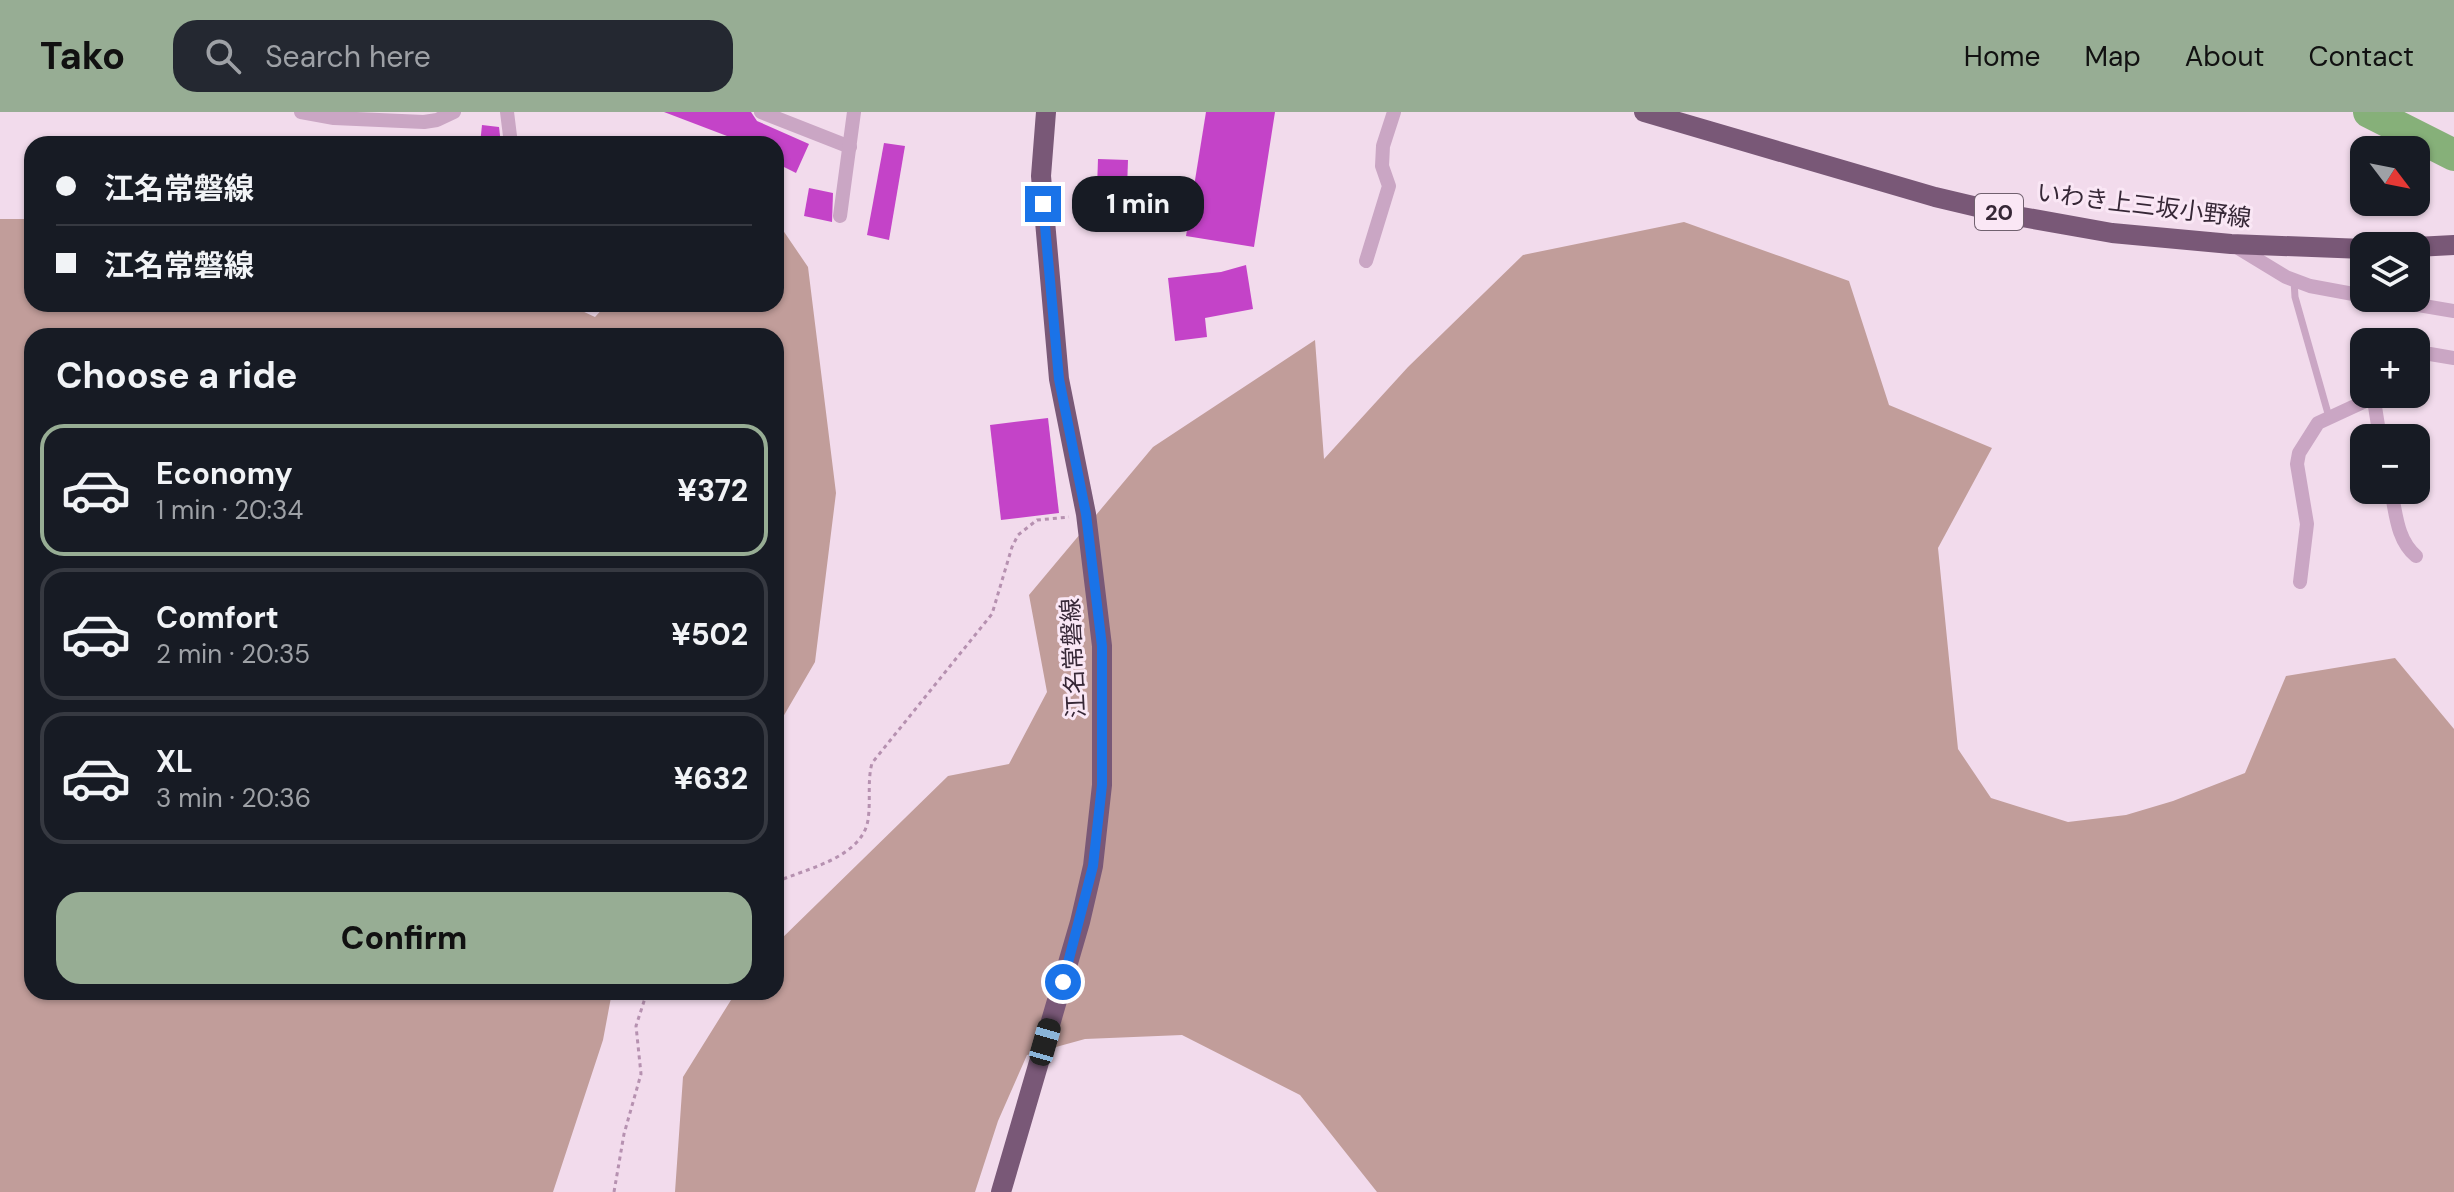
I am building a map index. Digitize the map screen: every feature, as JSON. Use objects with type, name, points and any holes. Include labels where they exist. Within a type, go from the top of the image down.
[{"type":"main road","name":"江名常磐線","points":[[1001,1192],[1080,922],[1093,866],[1102,785],[1102,646],[1086,514],[1059,379],[1041,176],[1046,112]]},
{"type":"main road","name":"いわき上三坂小野線","points":[[1644,112],[1935,197],[2011,215],[2112,233],[2231,244],[2350,248]]},
{"type":"main road","points":[[2430,246],[2454,245]]},
{"type":"street","points":[[301,112],[334,118],[424,122],[454,112]]},
{"type":"street","points":[[507,112],[510,136]]},
{"type":"street","points":[[761,112],[850,147]]},
{"type":"street","points":[[840,216],[854,112]]},
{"type":"street","points":[[1366,261],[1389,186],[1382,166],[1383,146],[1394,112]]},
{"type":"street","points":[[2231,244],[2294,280],[2350,293]]},
{"type":"street","points":[[2430,307],[2454,311]]},
{"type":"street","points":[[2430,354],[2454,358]]},
{"type":"street","points":[[2300,582],[2307,524],[2297,464],[2299,453],[2318,423],[2350,407]]},
{"type":"street","points":[[2394,504],[2400,532],[2408,549],[2416,556]]},
{"type":"lane","points":[[2294,280],[2295,297],[2329,417]]},
{"type":"path","points":[[784,879],[837,856],[864,831],[872,763],[960,658],[992,614],[1018,535],[1037,520],[1086,514]]},
{"type":"path","points":[[614,1192],[624,1134],[641,1074],[636,1026],[644,1000]]},
{"type":"shaded area","points":[[0,219],[24,219],[24,312],[584,312],[595,317],[600,312],[784,312],[784,232],[808,267],[836,493],[815,662],[784,715],[784,328],[24,328],[24,1000],[610,1000],[603,1040],[553,1192],[0,1192]]},
{"type":"shaded area","points":[[1684,222],[1849,281],[1889,405],[1992,448],[1938,548],[1958,749],[1991,798],[2068,822],[2126,815],[2173,801],[2245,773],[2286,676],[2395,658],[2454,729],[2454,1192],[1377,1192],[1300,1095],[1182,1035],[1085,1039],[1027,1055],[998,1121],[975,1192],[675,1192],[683,1077],[731,1000],[784,1000],[784,936],[948,776],[1009,764],[1047,692],[1029,595],[1153,447],[1315,340],[1324,459],[1408,367],[1523,255]]},
{"type":"building","points":[[664,112],[751,112],[757,121],[809,144],[796,173],[784,167],[784,136],[727,136]]},
{"type":"building","points":[[1206,112],[1275,112],[1254,247],[1186,236]]},
{"type":"building","points":[[482,125],[499,127],[500,136],[481,136]]},
{"type":"building","points":[[884,143],[905,146],[889,240],[867,235]]},
{"type":"building","points":[[1098,159],[1128,160],[1126,218],[1096,218]]},
{"type":"building","points":[[809,188],[833,193],[832,222],[804,216]]},
{"type":"building","points":[[1246,265],[1253,309],[1205,318],[1207,337],[1175,341],[1168,278],[1221,272]]},
{"type":"building","points":[[1048,418],[1059,513],[1001,520],[990,425]]},
{"type":"waterway","points":[[2369,112],[2454,155]]},
{"type":"route","points":[[1043,204],[1059,379],[1086,514],[1102,646],[1104,719],[1102,785],[1093,866],[1063,982]]}]
